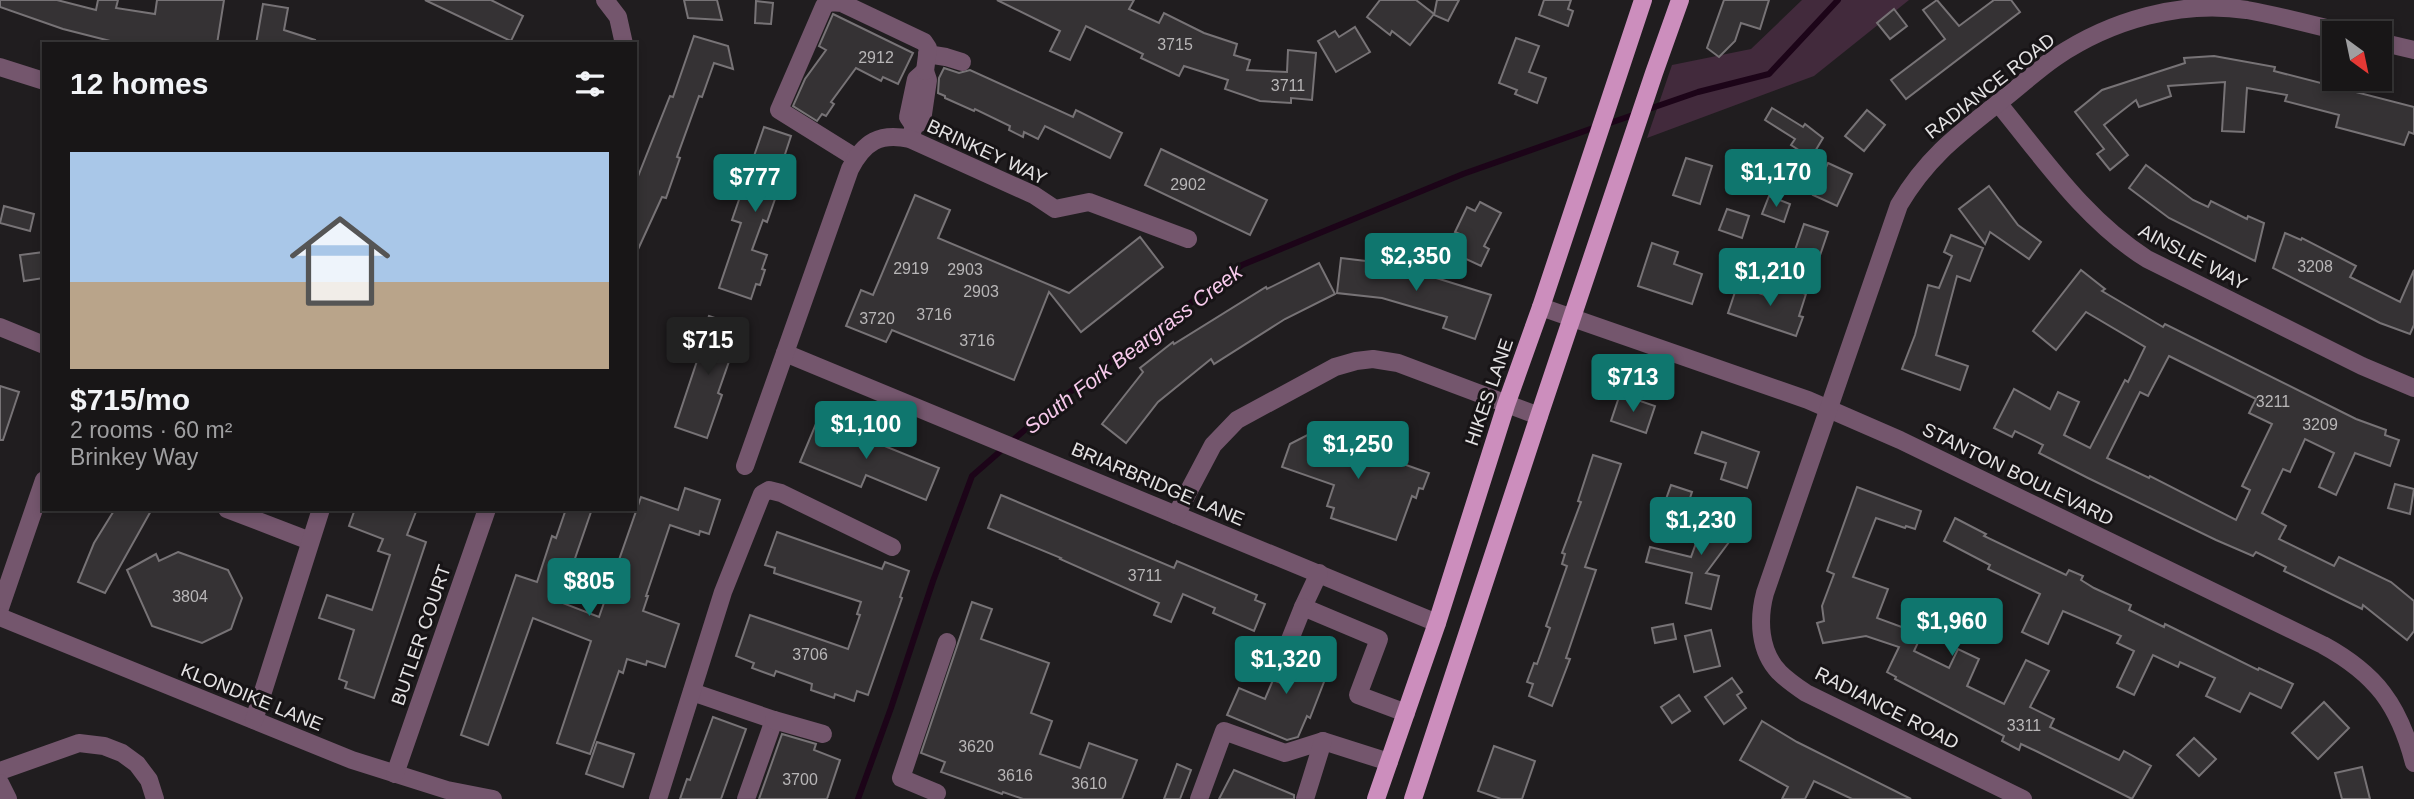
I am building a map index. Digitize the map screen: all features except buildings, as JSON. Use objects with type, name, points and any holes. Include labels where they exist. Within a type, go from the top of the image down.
[{"type":"main road","name":"HIKES LANE","points":[[1376,799],[1643,0]]},
{"type":"main road","points":[[1413,799],[1634,131],[1680,0]]},
{"type":"street","points":[[605,0],[618,17],[624,42]]},
{"type":"street","points":[[746,466],[856,158],[779,110],[824,6],[830,2],[842,3],[924,42],[928,48],[928,80],[922,121],[912,133]]},
{"type":"street","name":"RADIANCE ROAD","points":[[2023,799],[1806,693],[1780,674],[1766,649],[1760,622],[1763,600],[1899,205],[1925,166],[1951,140],[2054,58],[2088,38],[2129,20],[2158,13],[2213,8],[2245,10],[2322,28]]},
{"type":"street","points":[[2392,45],[2414,50]]},
{"type":"street","points":[[926,62],[946,57],[962,62]]},
{"type":"street","points":[[0,67],[42,80]]},
{"type":"street","name":"AINSLIE WAY","points":[[1998,103],[2082,206],[2125,245],[2147,259],[2362,366],[2414,388]]},
{"type":"street","name":"BRINKEY WAY","points":[[856,158],[869,143],[884,137],[912,133],[1034,195],[1055,209],[1089,202],[1188,239]]},
{"type":"street","name":"STANTON BOULEVARD","points":[[1541,307],[1829,409],[1913,446],[2342,655],[2360,668],[2383,691],[2398,714],[2414,763]]},
{"type":"street","points":[[0,327],[42,344]]},
{"type":"street","name":"BRIARBRIDGE LANE","points":[[785,353],[1437,623]]},
{"type":"street","points":[[1177,515],[1203,460],[1224,432],[1255,409],[1335,368],[1356,361],[1390,360],[1539,416]]},
{"type":"street","points":[[0,607],[42,486]]},
{"type":"street","points":[[658,799],[723,592],[762,494],[769,490],[781,493],[892,547]]},
{"type":"street","points":[[232,511],[310,541]]},
{"type":"street","points":[[254,720],[320,511]]},
{"type":"street","name":"BUTLER COURT","points":[[395,775],[486,511]]},
{"type":"street","points":[[1283,657],[1319,573]]},
{"type":"street","points":[[1303,607],[1379,639],[1358,695],[1406,713]]},
{"type":"street","name":"KLONDIKE LANE","points":[[0,617],[352,760],[447,790],[493,799]]},
{"type":"street","points":[[942,797],[911,791],[901,778],[947,642]]},
{"type":"street","points":[[692,692],[823,734]]},
{"type":"street","points":[[746,799],[774,720]]},
{"type":"street","points":[[1199,799],[1224,731],[1284,753],[1323,741],[1389,762]]},
{"type":"street","points":[[1305,799],[1323,741]]},
{"type":"street","points":[[0,771],[79,743],[104,746],[122,753],[137,764],[149,780],[155,799]]},
{"type":"street","points":[[0,783],[8,799]]},
{"type":"shaded area","points":[[1802,0],[1909,0],[1814,76],[1647,138],[1672,65],[1751,49]]},
{"type":"waterway","name":"South Fork Beargrass Creek","points":[[1646,110],[1698,92],[1769,74],[1838,0]]},
{"type":"waterway","name":"South Fork Beargrass Creek","points":[[1607,124],[1636,114]]},
{"type":"waterway","name":"South Fork Beargrass Creek","points":[[858,799],[972,476],[1059,400],[1242,265],[1463,174],[1596,127]]}]
